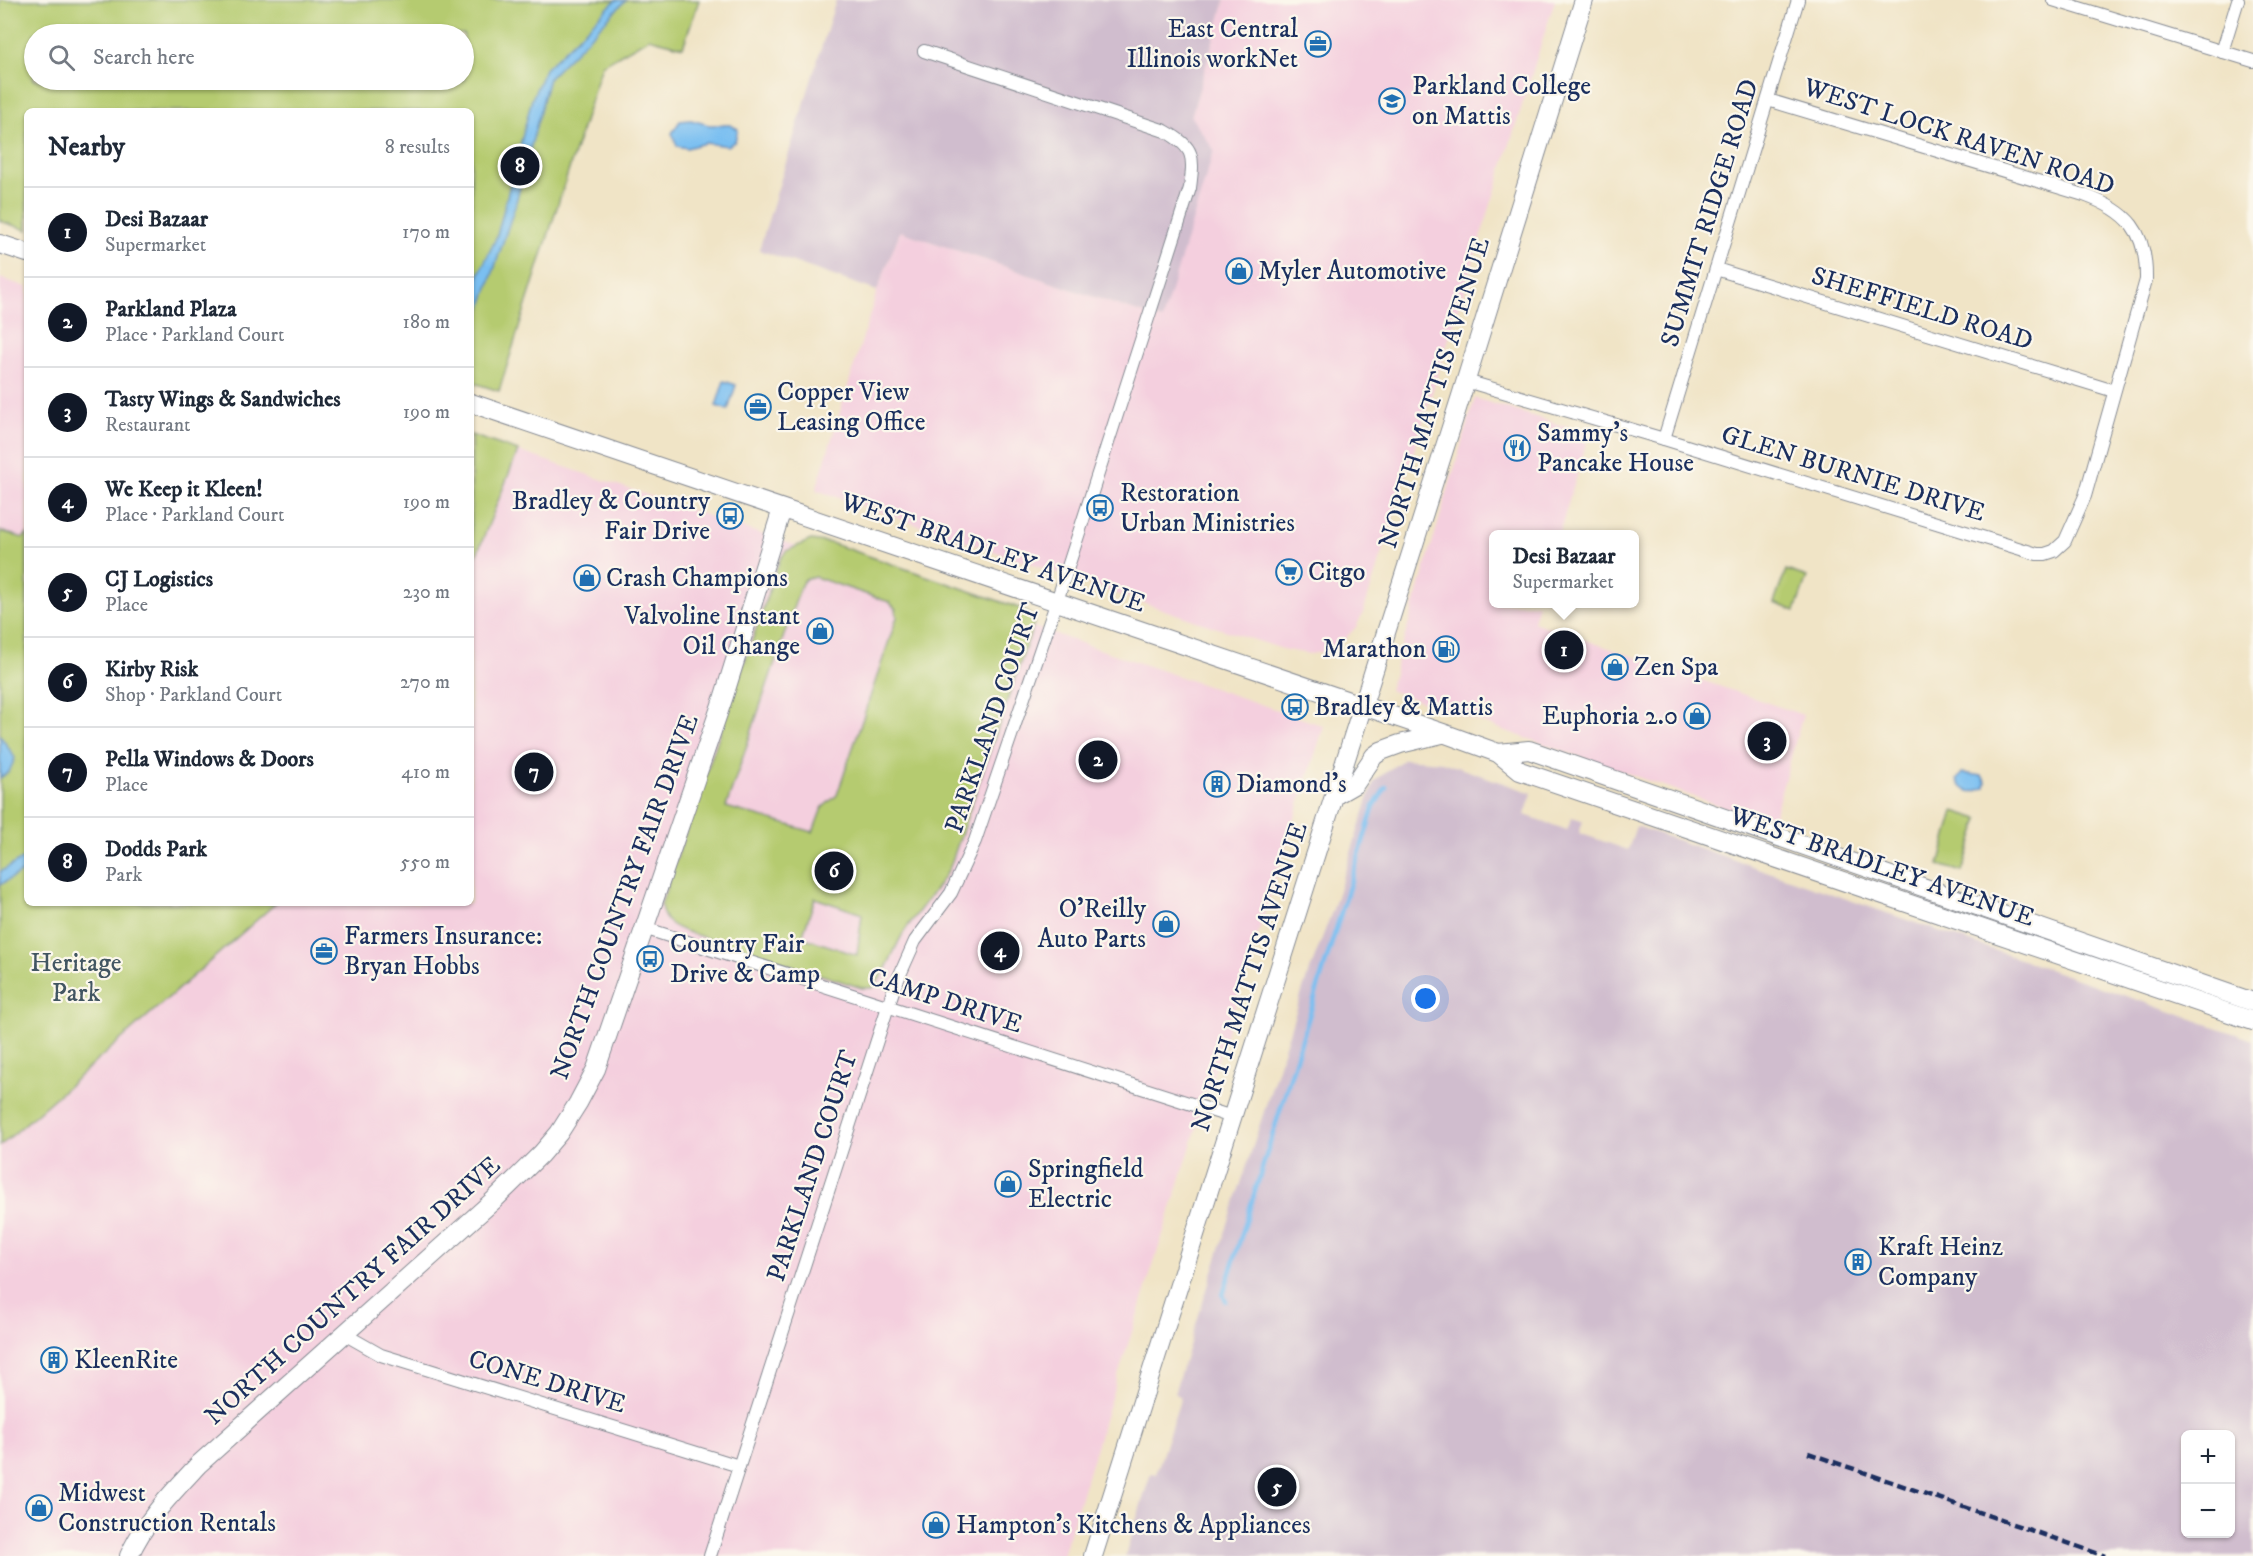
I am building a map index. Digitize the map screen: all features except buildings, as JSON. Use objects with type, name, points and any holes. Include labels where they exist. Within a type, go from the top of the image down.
[{"type":"main road","name":"NORTH MATTIS AVENUE","points":[[1093,1556],[1466,381],[1584,0]]},
{"type":"main road","points":[[0,244],[24,252]]},
{"type":"main road","name":"WEST BRADLEY AVENUE","points":[[474,404],[1443,733],[1498,753],[1520,771],[2253,1021]]},
{"type":"main road","name":"NORTH COUNTRY FAIR DRIVE","points":[[129,1556],[144,1528],[199,1464],[494,1200],[541,1154],[559,1133],[578,1103],[596,1069],[724,696],[782,508]]},
{"type":"main road","points":[[1334,796],[1355,784],[1374,756],[1381,751],[1443,733]]},
{"type":"main road","name":"WEST BRADLEY AVENUE","points":[[1498,753],[1529,750],[2253,1002]]},
{"type":"street","name":"SUMMIT RIDGE ROAD","points":[[1664,439],[1798,0]]},
{"type":"street","points":[[2053,0],[2253,61]]},
{"type":"street","points":[[2222,51],[2238,0]]},
{"type":"street","name":"PARKLAND COURT","points":[[710,1556],[899,974],[915,942],[951,893],[963,872],[975,841],[1057,601],[1190,188],[1191,154],[1180,139],[1165,131],[924,51]]},
{"type":"street","name":"WEST LOCK RAVEN ROAD","points":[[1768,100],[2084,195],[2119,211],[2131,224],[2143,249],[2146,280],[2114,391]]},
{"type":"street","name":"SHEFFIELD ROAD","points":[[1716,269],[2114,391]]},
{"type":"street","name":"GLEN BURNIE DRIVE","points":[[1466,381],[1664,439],[2037,554],[2054,551],[2065,542],[2085,496],[2114,391]]},
{"type":"street","name":"CAMP DRIVE","points":[[644,928],[1233,1117]]},
{"type":"street","name":"CONE DRIVE","points":[[344,1334],[381,1355],[739,1466]]},
{"type":"shaded area","points":[[836,0],[1225,0],[1191,117],[1214,150],[1162,320],[900,231],[877,291],[759,250]]},
{"type":"shaded area","points":[[1225,0],[1555,0],[1363,613],[1356,627],[1343,641],[1329,651],[1310,654],[1286,650],[1202,623],[816,490],[877,291],[900,231],[1162,320],[1191,117]]},
{"type":"shaded area","points":[[0,278],[24,286],[24,537],[0,531]]},
{"type":"shaded area","points":[[1475,398],[1589,434],[1560,530],[1489,530],[1489,608],[1537,608],[1533,622],[1803,715],[1772,824],[1389,690]]},
{"type":"shaded area","points":[[518,451],[1324,726],[1063,1556],[0,1556],[0,1147],[273,906],[474,906],[474,561]]},
{"type":"shaded area","points":[[1404,759],[1442,762],[1532,793],[1525,815],[1567,830],[1572,818],[1583,821],[1579,833],[1628,850],[1636,826],[2253,1040],[2253,1556],[1125,1556],[1151,1473],[1156,1474],[1181,1397],[1174,1393],[1304,986],[1333,909],[1374,781]]},
{"type":"green space","points":[[0,0],[699,0],[683,47],[649,38],[602,65],[499,391],[474,383],[474,108],[24,108],[24,229],[0,221]]},
{"type":"green space","points":[[474,436],[518,451],[474,561]]},
{"type":"green space","name":"Heritage Park","points":[[0,531],[24,537],[24,906],[273,906],[0,1146]]},
{"type":"green space","points":[[811,540],[831,543],[1022,609],[1031,616],[1034,623],[950,867],[904,932],[882,976],[872,988],[862,988],[687,932],[669,923],[662,910],[661,904],[780,559],[786,551]],"holes":[[[815,577],[889,602],[896,609],[897,617],[837,795],[822,808],[813,832],[726,807],[801,585],[804,580]],[[815,898],[862,914],[857,955],[802,937]]]},
{"type":"green space","points":[[1786,570],[1807,577],[1795,611],[1774,603]]},
{"type":"green space","points":[[1954,811],[1979,819],[1962,872],[1939,865]]},
{"type":"water","points":[[616,0],[626,0],[549,78],[515,206],[474,330],[474,285],[497,236],[532,99],[545,69]]},
{"type":"water","points":[[691,120],[709,125],[730,125],[738,129],[735,141],[728,146],[705,143],[687,148],[677,146],[672,133],[680,121]]},
{"type":"water","points":[[724,381],[736,385],[728,410],[716,406]]},
{"type":"water","points":[[0,735],[15,758],[9,772],[0,778]]},
{"type":"water","points":[[1962,773],[1982,776],[1986,782],[1985,787],[1973,792],[1966,790],[1957,780]]},
{"type":"water","points":[[24,858],[24,871],[0,885],[0,872]]},
{"type":"waterway","points":[[1226,1301],[1223,1295],[1374,806],[1386,787]]},
{"type":"railway","points":[[1808,1453],[2105,1556]]},
{"type":"place","name":"East Central Illinois workNet","points":[[1318,44]]},
{"type":"place","name":"Parkland College on Mattis","points":[[1392,101]]},
{"type":"place","name":"Dodds Park","points":[[520,166]]},
{"type":"place","name":"Myler Automotive","points":[[1239,271]]},
{"type":"place","name":"Copper View Leasing Office","points":[[758,407]]},
{"type":"place","name":"Sammy's Pancake House","points":[[1517,448]]},
{"type":"place","name":"Restoration Urban Ministries","points":[[1100,508]]},
{"type":"place","name":"Bradley & Country Fair Drive","points":[[730,516]]},
{"type":"place","name":"Citgo","points":[[1289,572]]},
{"type":"place","name":"Crash Champions","points":[[587,578]]},
{"type":"place","name":"Valvoline Instant Oil Change","points":[[820,631]]},
{"type":"place","name":"Marathon","points":[[1446,649]]},
{"type":"place","name":"Desi Bazaar","points":[[1564,650]]},
{"type":"place","name":"Zen Spa","points":[[1615,667]]},
{"type":"place","name":"Bradley & Mattis","points":[[1295,707]]},
{"type":"place","name":"Euphoria 2.0","points":[[1697,716]]},
{"type":"place","name":"Tasty Wings & Sandwiches","points":[[1767,741]]},
{"type":"place","name":"Parkland Plaza","points":[[1098,760]]},
{"type":"place","name":"Pella Windows & Doors","points":[[534,772]]},
{"type":"place","name":"Diamond's","points":[[1217,784]]},
{"type":"place","name":"Kirby Risk","points":[[834,871]]},
{"type":"place","name":"O'Reilly Auto Parts","points":[[1166,924]]},
{"type":"place","name":"Farmers Insurance: Bryan Hobbs","points":[[324,951]]},
{"type":"place","name":"We Keep it Kleen!","points":[[1000,951]]},
{"type":"place","name":"Country Fair Drive & Camp","points":[[650,959]]},
{"type":"place","name":"Springfield Electric","points":[[1008,1184]]},
{"type":"place","name":"Kraft Heinz Company","points":[[1858,1262]]},
{"type":"place","name":"KleenRite","points":[[54,1360]]},
{"type":"place","name":"CJ Logistics","points":[[1277,1487]]},
{"type":"place","name":"Midwest Construction Rentals","points":[[39,1508]]},
{"type":"place","name":"Hampton's Kitchens & Appliances","points":[[936,1525]]}]
